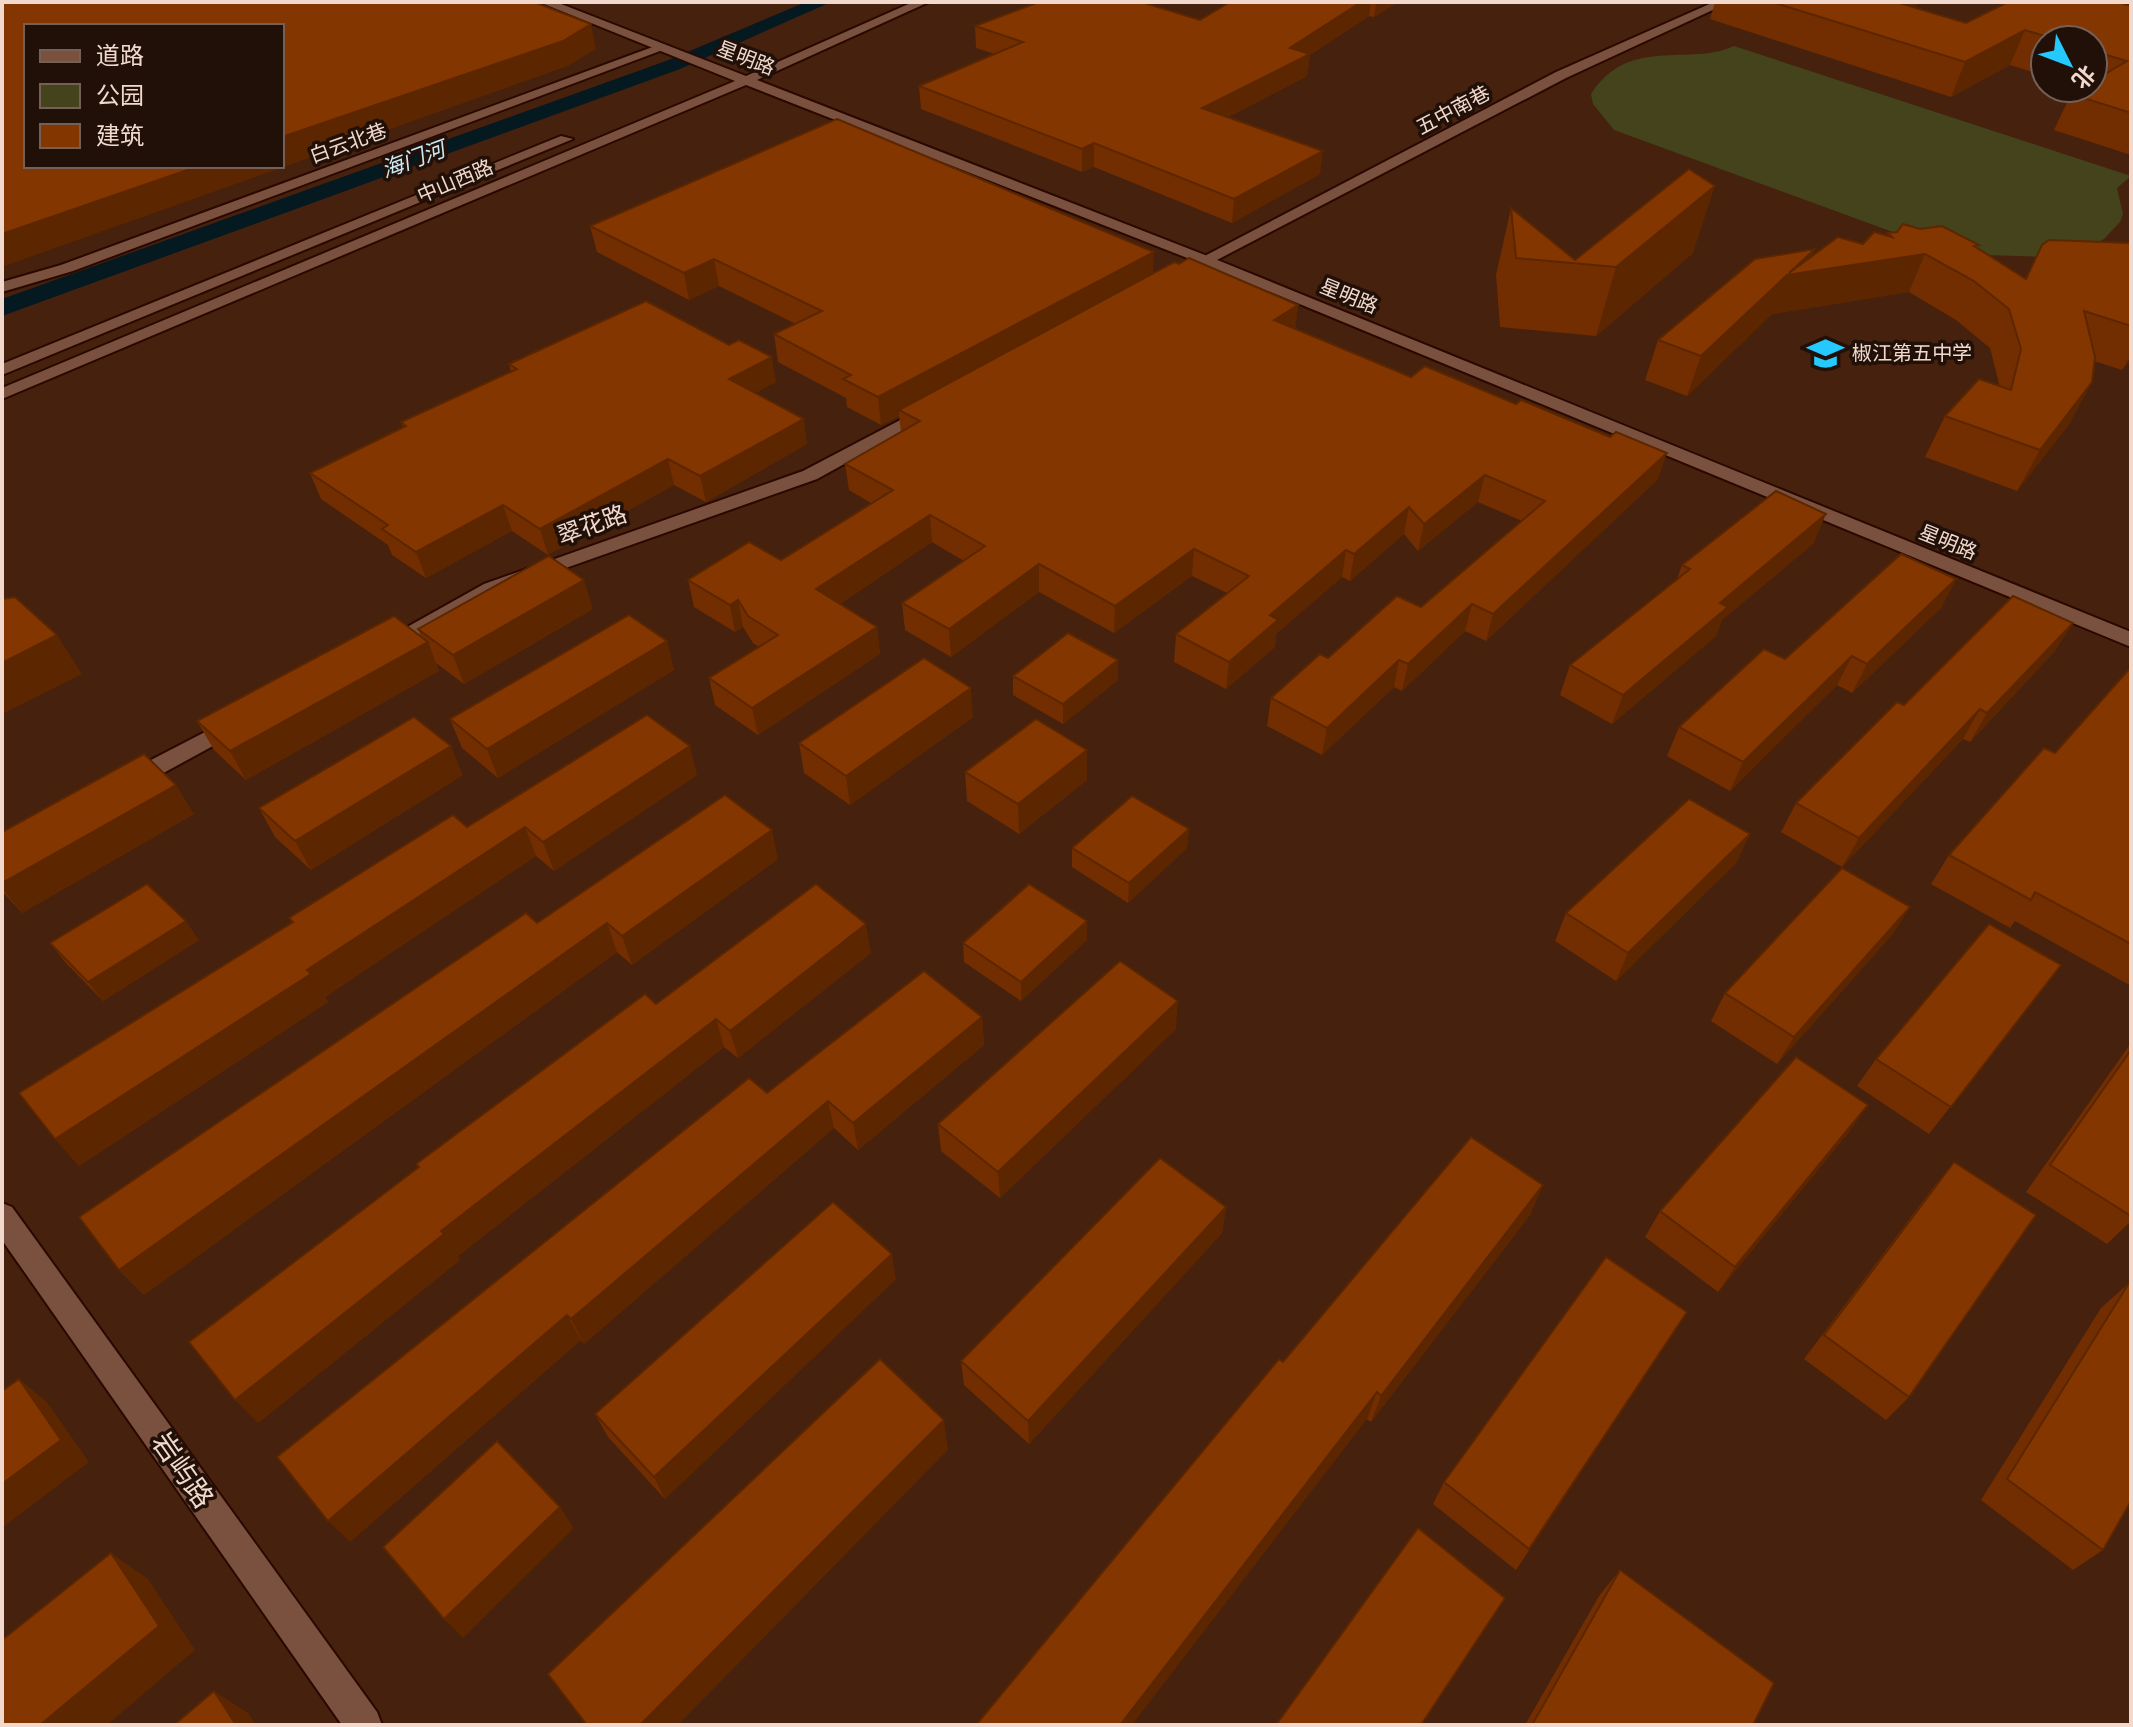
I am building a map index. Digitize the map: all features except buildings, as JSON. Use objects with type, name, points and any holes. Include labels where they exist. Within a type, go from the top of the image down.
[{"type":"street","name":"星明路","points":[[545,2],[1205,260],[2131,640]]},
{"type":"street","name":"中山西路","points":[[2,370],[731,73],[923,2]]},
{"type":"street","name":"五中南巷","points":[[1205,260],[1561,75],[1724,2]]},
{"type":"street","name":"白云北巷","points":[[2,287],[67,268],[662,48]]},
{"type":"street","name":"中山西路","points":[[2,394],[731,73]]},
{"type":"street","points":[[1164,282],[1205,260]]},
{"type":"street","name":"翠花路","points":[[365,655],[491,588],[810,475],[946,401]]},
{"type":"street","points":[[114,789],[254,715]]},
{"type":"street","name":"岩屿路","points":[[2,1216],[364,1725]]},
{"type":"green space","points":[[1734,46],[2131,176],[2117,188],[2123,214],[2120,222],[2104,239],[2080,253],[2047,257],[1953,254],[1614,130],[1593,104],[1591,94],[1606,76],[1623,65],[1641,58],[1716,52]]},
{"type":"waterway","name":"海门河","points":[[2,308],[673,65],[822,2]]},
{"type":"place","name":"椒江第五中学","points":[[1826,353]]}]
